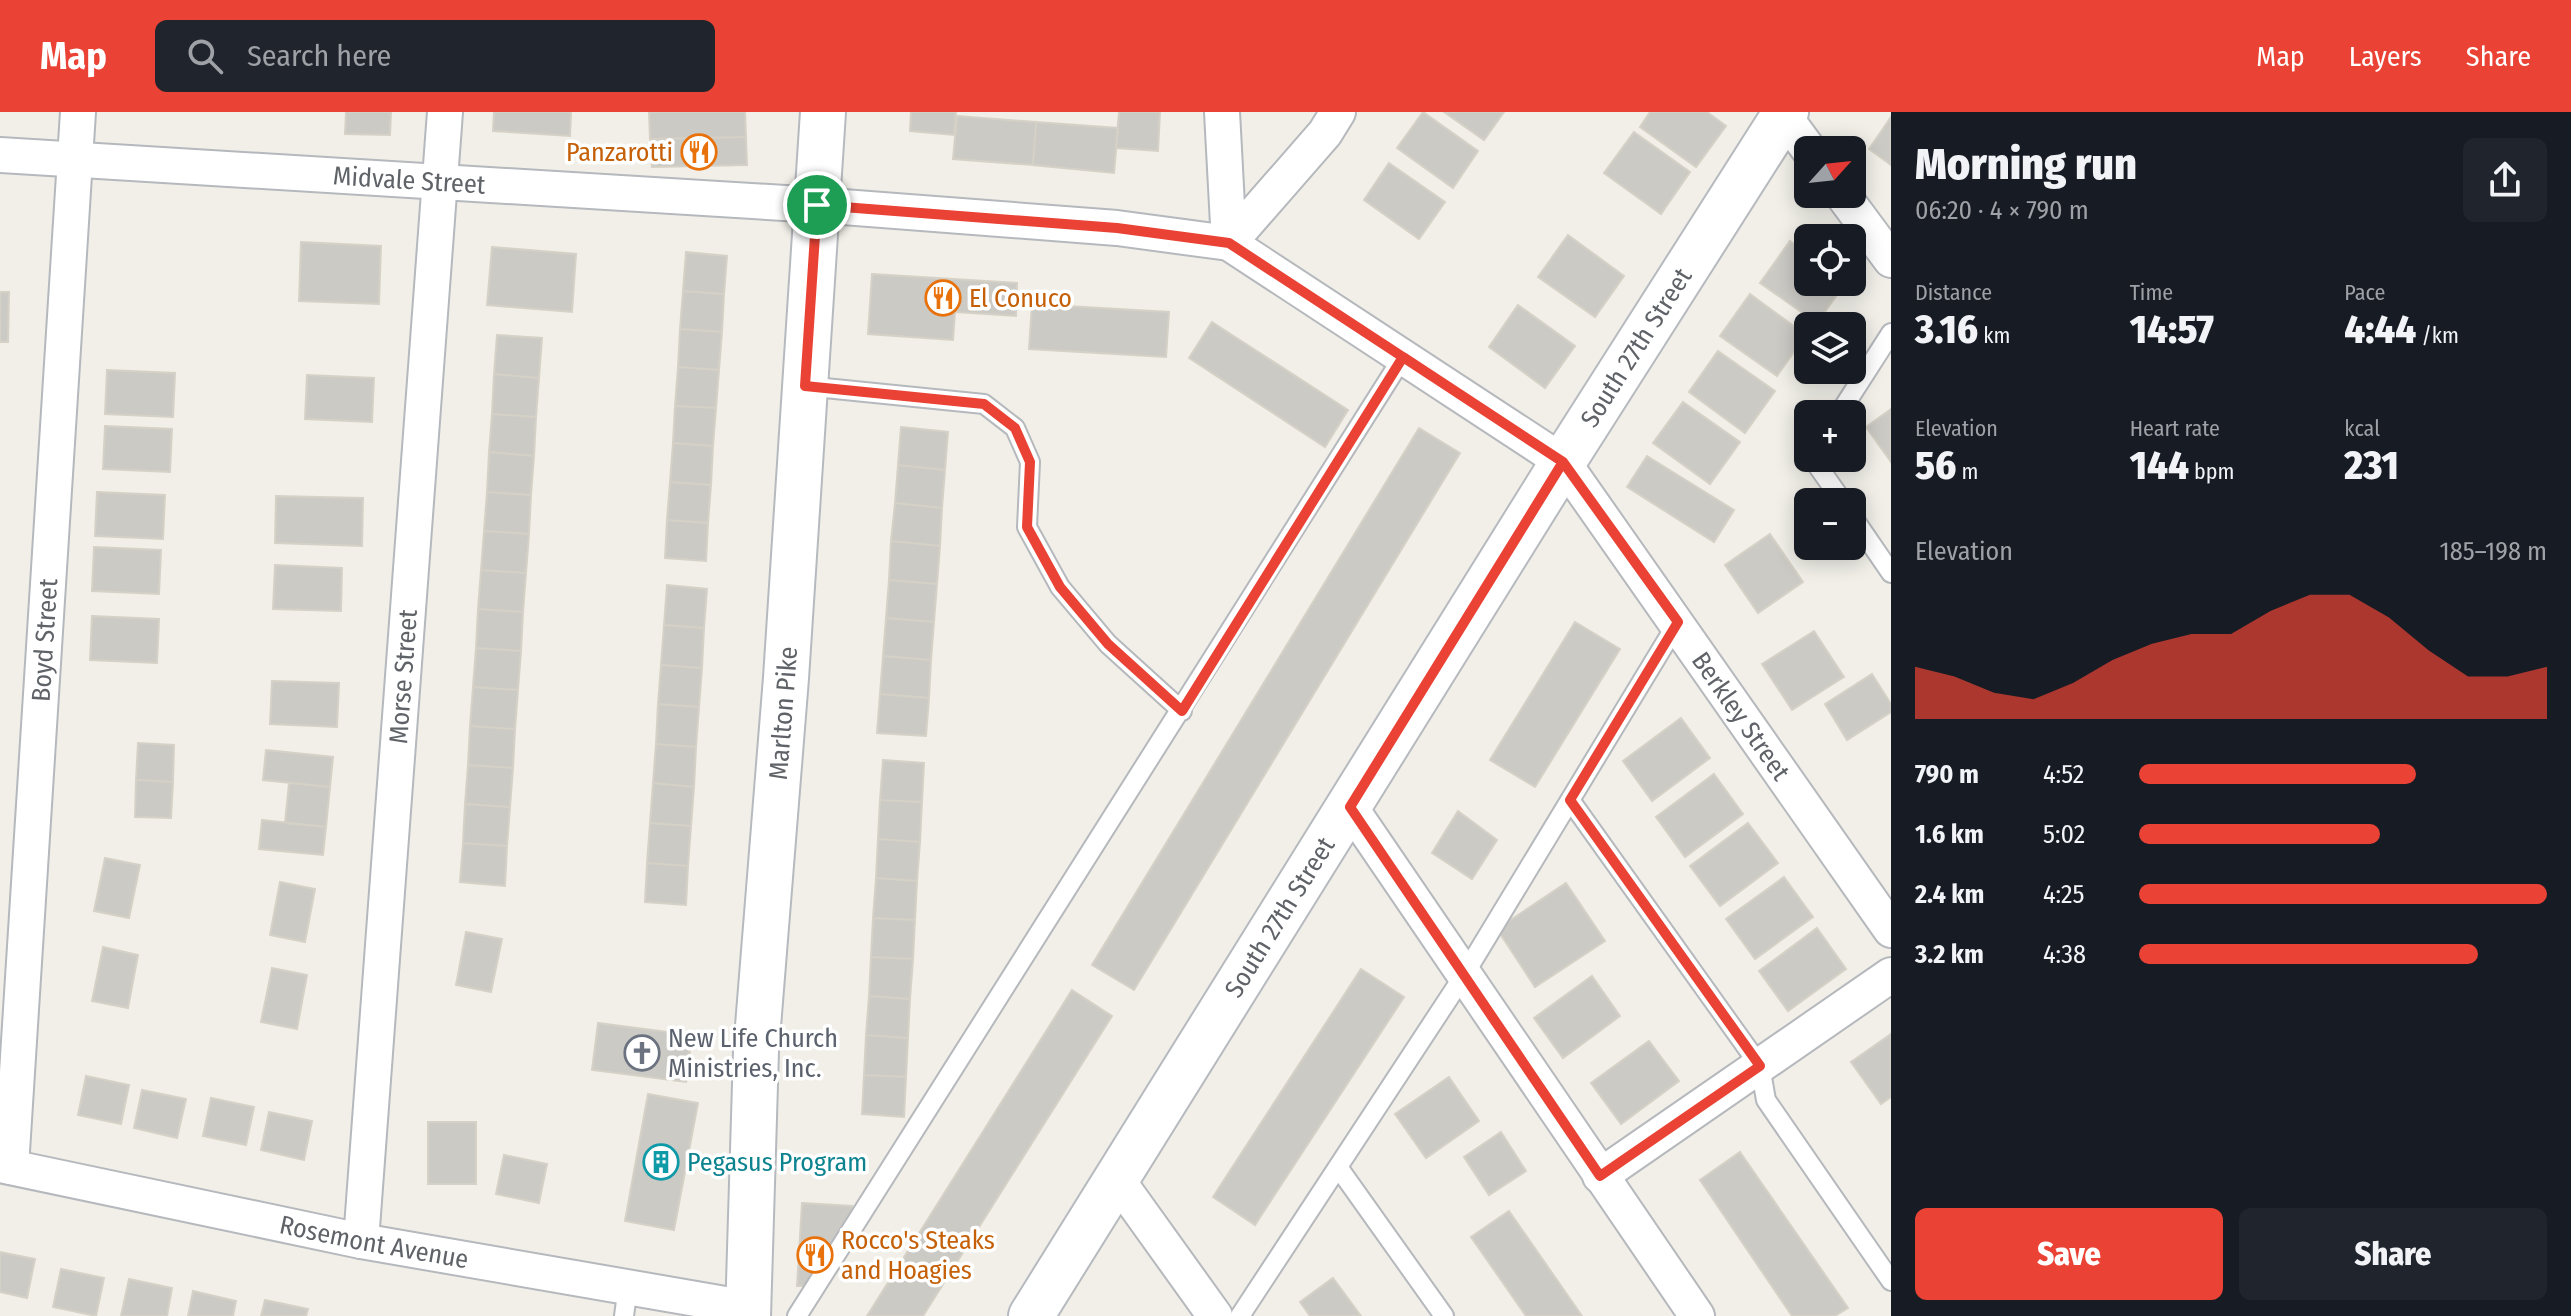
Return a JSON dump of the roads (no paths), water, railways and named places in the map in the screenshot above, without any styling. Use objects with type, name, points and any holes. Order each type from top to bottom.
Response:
[{"type":"main road","name":"Marlton Pike","points":[[748,1312],[756,1051],[823,112]]},
{"type":"main road","name":"South 27th Street","points":[[1031,1316],[1563,462],[1793,126]]},
{"type":"street","name":"Boyd Street","points":[[6,1166],[78,112]]},
{"type":"street","name":"Morse Street","points":[[361,1241],[445,112]]},
{"type":"street","points":[[1222,112],[1229,243]]},
{"type":"street","points":[[1229,243],[1325,133],[1338,112]]},
{"type":"street","name":"Midvale Street","points":[[0,155],[817,205]]},
{"type":"street","name":"Berkley Street","points":[[817,205],[1117,228],[1229,243],[1563,462],[1891,930]]},
{"type":"street","points":[[1852,208],[1891,260]]},
{"type":"street","points":[[1350,807],[1697,1316]]},
{"type":"street","points":[[1600,1176],[1891,975]]},
{"type":"street","name":"Rosemont Avenue","points":[[6,1166],[626,1301],[748,1312]]},
{"type":"street","points":[[1116,1178],[1215,1316]]},
{"type":"lane","points":[[1848,400],[1891,333]]},
{"type":"lane","points":[[797,1316],[1403,357]]},
{"type":"lane","points":[[805,386],[984,404],[1015,428],[1030,462],[1027,527],[1060,587],[1108,644],[1182,711]]},
{"type":"lane","points":[[1866,536],[1891,573]]},
{"type":"lane","points":[[1240,1316],[1464,975],[1678,622]]},
{"type":"lane","points":[[1570,800],[1760,1066],[1766,1100],[1891,1281]]},
{"type":"lane","points":[[1338,1167],[1444,1316]]},
{"type":"place","name":"Panzarotti","points":[[699,152]]},
{"type":"place","name":"El Conuco","points":[[943,298]]},
{"type":"place","name":"New Life Church Ministries, Inc.","points":[[642,1053]]},
{"type":"place","name":"Pegasus Program","points":[[661,1162]]},
{"type":"place","name":"Rocco's Steaks and Hoagies","points":[[815,1255]]}]
